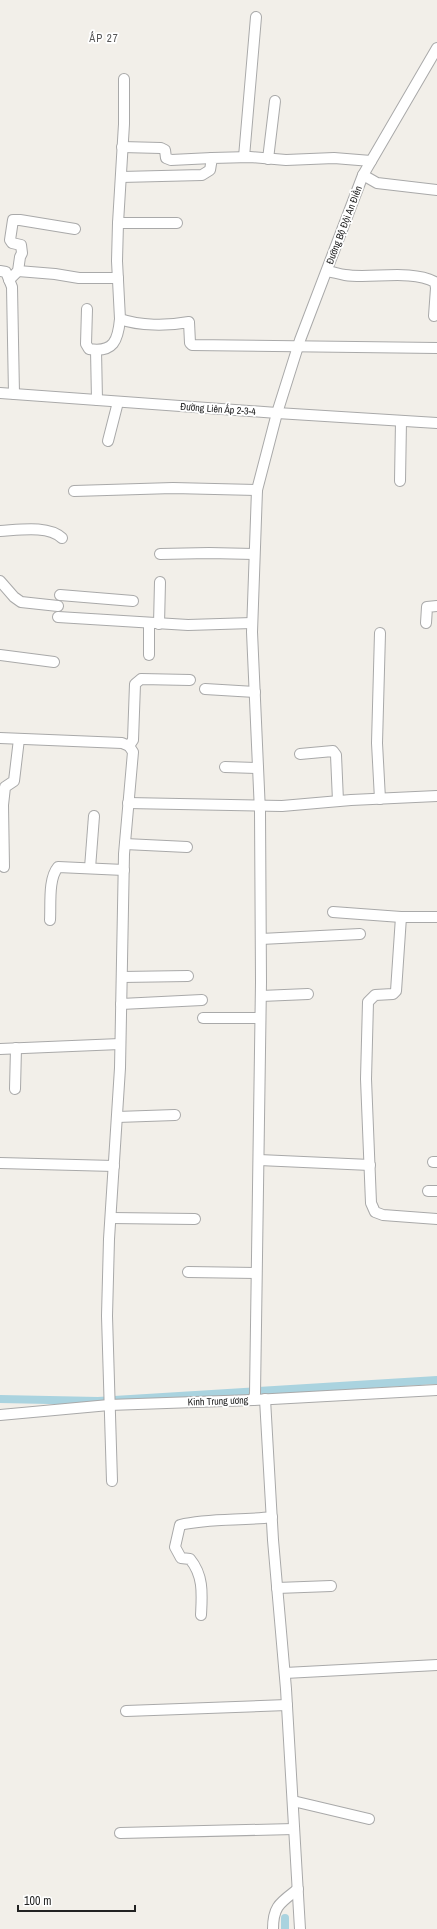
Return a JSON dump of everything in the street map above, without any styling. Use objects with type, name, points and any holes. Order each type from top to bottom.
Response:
[{"type":"street","points":[[244,157],[256,17]]},
{"type":"street","name":"Đường Bộ Đội An Điền","points":[[254,1394],[261,996],[260,805],[252,623],[257,490],[276,413],[298,346],[363,175],[437,48]]},
{"type":"street","points":[[87,309],[86,346],[90,349],[96,350],[108,348],[114,344],[119,331],[120,319],[118,223],[124,79]]},
{"type":"street","points":[[268,159],[275,101]]},
{"type":"street","points":[[122,147],[161,148],[165,150],[166,158],[171,160],[244,157],[286,160],[334,158],[371,161]]},
{"type":"street","points":[[121,177],[202,175],[210,170],[212,158]]},
{"type":"street","points":[[363,175],[377,183],[437,190]]},
{"type":"street","points":[[9,280],[18,271],[22,251],[21,245],[12,243],[10,240],[13,220],[75,229]]},
{"type":"street","points":[[118,223],[177,223]]},
{"type":"street","points":[[0,271],[6,272],[12,287],[14,394]]},
{"type":"street","points":[[18,271],[55,274],[79,278],[118,278]]},
{"type":"street","points":[[327,271],[346,275],[394,275],[428,278],[435,282],[436,288],[434,316]]},
{"type":"street","points":[[120,319],[132,323],[178,324],[188,322],[190,343],[192,345],[437,348]]},
{"type":"street","points":[[96,350],[97,400]]},
{"type":"street","name":"Đường Liên Ấp 2-3-4","points":[[0,393],[276,413],[437,422]]},
{"type":"street","points":[[108,441],[118,402]]},
{"type":"street","points":[[400,481],[401,421]]},
{"type":"street","points":[[74,491],[173,488],[257,490]]},
{"type":"street","points":[[0,531],[44,530],[56,532],[62,538]]},
{"type":"street","points":[[160,554],[254,554]]},
{"type":"street","points":[[0,581],[14,597],[21,602],[58,606]]},
{"type":"street","points":[[149,655],[160,582]]},
{"type":"street","points":[[60,595],[133,601]]},
{"type":"street","points":[[426,623],[427,608],[437,606]]},
{"type":"street","points":[[58,617],[154,624],[252,623]]},
{"type":"street","points":[[380,633],[377,743],[380,798]]},
{"type":"street","points":[[0,655],[54,662]]},
{"type":"street","points":[[129,746],[133,740],[135,684],[141,679],[190,680]]},
{"type":"street","points":[[205,689],[255,692]]},
{"type":"street","points":[[0,738],[122,743],[129,746],[133,752],[125,844],[120,1044],[117,1118],[110,1218],[107,1316],[112,1481]]},
{"type":"street","points":[[4,867],[3,805],[5,787],[14,780],[19,739]]},
{"type":"street","points":[[300,754],[333,751],[336,755],[338,801]]},
{"type":"street","points":[[225,767],[258,768]]},
{"type":"street","points":[[128,803],[282,806],[380,798],[437,796]]},
{"type":"street","points":[[90,868],[94,816]]},
{"type":"street","points":[[125,844],[187,847]]},
{"type":"street","points":[[50,920],[52,886],[55,870],[58,867],[124,870]]},
{"type":"street","points":[[334,912],[402,917],[437,917]]},
{"type":"street","points":[[402,917],[396,990],[393,994],[375,995],[368,1002],[366,1079],[371,1203],[375,1212],[383,1215],[437,1219]]},
{"type":"street","points":[[261,939],[360,934]]},
{"type":"street","points":[[122,977],[188,976]]},
{"type":"street","points":[[261,996],[308,994]]},
{"type":"street","points":[[121,1004],[202,1000]]},
{"type":"street","points":[[203,1018],[260,1018]]},
{"type":"street","points":[[0,1048],[120,1044]]},
{"type":"street","points":[[15,1089],[16,1048]]},
{"type":"street","points":[[117,1118],[175,1114]]},
{"type":"street","points":[[259,1160],[370,1165]]},
{"type":"street","points":[[0,1163],[114,1166]]},
{"type":"street","points":[[110,1218],[195,1219]]},
{"type":"street","points":[[188,1272],[256,1273]]},
{"type":"street","name":"Kinh Trung ương","points":[[0,1415],[109,1399],[254,1394],[265,1399],[437,1390]]},
{"type":"street","points":[[265,1399],[277,1588],[285,1673],[300,1929]]},
{"type":"street","points":[[201,1615],[202,1593],[197,1568],[190,1559],[181,1558],[175,1547],[180,1525],[215,1520],[250,1520],[272,1518]]},
{"type":"street","points":[[277,1588],[330,1586]]},
{"type":"street","points":[[285,1673],[437,1665]]},
{"type":"street","points":[[126,1711],[287,1704]]},
{"type":"street","points":[[293,1801],[369,1819]]},
{"type":"street","points":[[120,1833],[294,1829]]},
{"type":"street","points":[[272,1929],[274,1912],[282,1902],[298,1889]]},
{"type":"waterway","points":[[0,1399],[98,1401],[437,1380]]},
{"type":"waterway","points":[[285,1918],[285,1929]]},
{"type":"district","name":"ẤP 27","points":[[104,38]]}]
